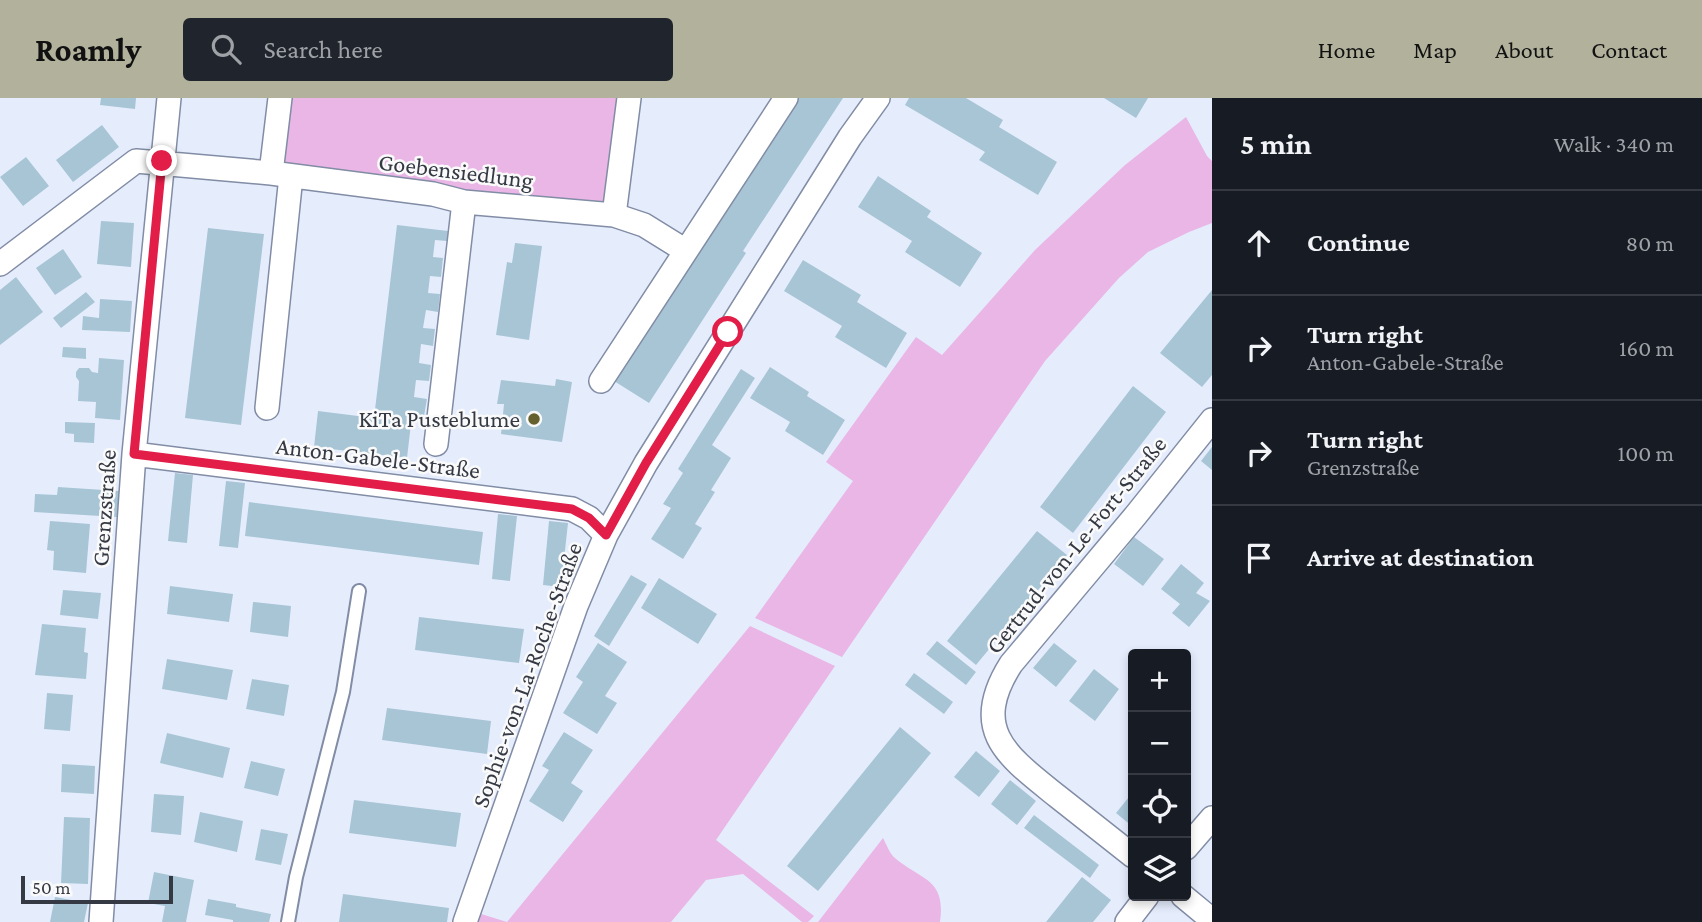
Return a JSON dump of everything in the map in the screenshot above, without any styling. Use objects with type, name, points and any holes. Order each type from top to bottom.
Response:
[{"type":"street","name":"Grenzstraße","points":[[101,922],[134,454],[169,98]]},
{"type":"street","points":[[267,408],[281,175],[280,98]]},
{"type":"street","points":[[614,215],[629,98]]},
{"type":"street","points":[[601,381],[786,98]]},
{"type":"street","name":"Sophie-von-La-Roche-Straße","points":[[465,922],[576,606],[606,535],[646,463],[857,125],[878,98]]},
{"type":"street","name":"Goebensiedlung","points":[[0,264],[136,161],[162,161],[281,175],[433,194],[464,202],[614,215],[644,225],[686,251]]},
{"type":"street","name":"Anton-Gabele-Straße","points":[[436,444],[464,202]]},
{"type":"street","name":"Gertrud-von-Le-Fort-Straße","points":[[1128,852],[1016,763],[998,738],[994,725],[995,702],[998,688],[1011,664],[1212,420]]},
{"type":"street","name":"Anton-Gabele-Straße","points":[[134,454],[572,509],[589,518],[606,535]]},
{"type":"street","points":[[1191,842],[1212,818]]},
{"type":"street","points":[[1127,922],[1143,901]]},
{"type":"street","points":[[1189,901],[1212,920]]},
{"type":"lane","points":[[288,922],[296,877],[343,692],[359,591]]},
{"type":"shaded area","points":[[290,98],[620,98],[607,210],[283,166]]},
{"type":"shaded area","points":[[1186,117],[1212,161],[1212,223],[1148,252],[1119,278],[1045,361],[842,657],[755,618],[853,481],[826,462],[916,337],[942,355],[1035,250],[1125,165]]},
{"type":"shaded area","points":[[750,626],[835,666],[716,840],[814,916],[808,922],[802,922],[743,874],[706,880],[671,922],[507,922]]},
{"type":"shaded area","points":[[883,838],[895,858],[936,888],[941,908],[940,922],[818,922]]},
{"type":"shaded area","points":[[478,913],[507,922],[475,922]]},
{"type":"building","points":[[101,98],[136,98],[135,109],[100,105]]},
{"type":"building","points":[[792,98],[843,98],[743,251],[746,253],[649,403],[614,381]]},
{"type":"building","points":[[909,98],[966,98],[1003,120],[999,127],[1057,162],[1038,195],[979,160],[985,152],[905,105]]},
{"type":"building","points":[[1104,98],[1148,98],[1136,118]]},
{"type":"building","points":[[102,125],[119,147],[73,182],[56,160]]},
{"type":"building","points":[[26,157],[49,186],[23,206],[0,177]]},
{"type":"building","points":[[878,176],[931,211],[927,217],[982,253],[960,287],[905,252],[912,241],[858,207]]},
{"type":"building","points":[[101,221],[134,223],[131,267],[97,264]]},
{"type":"building","points":[[397,225],[448,231],[447,241],[435,240],[433,257],[443,258],[441,277],[430,276],[428,293],[440,294],[438,312],[426,310],[423,328],[435,329],[433,346],[421,344],[419,363],[431,365],[429,381],[416,380],[414,397],[427,399],[424,416],[412,415],[407,458],[314,447],[318,411],[374,418]]},
{"type":"building","points":[[208,228],[264,234],[241,425],[185,418]]},
{"type":"building","points":[[515,243],[542,246],[529,340],[496,335],[507,262],[512,263]]},
{"type":"building","points":[[63,249],[82,277],[55,295],[36,268]]},
{"type":"building","points":[[803,260],[861,295],[857,302],[907,333],[886,368],[835,337],[842,326],[784,291]]},
{"type":"building","points":[[16,277],[43,312],[0,345],[0,290]]},
{"type":"building","points":[[1212,290],[1212,375],[1202,387],[1160,353]]},
{"type":"building","points":[[86,292],[95,302],[61,328],[53,318]]},
{"type":"building","points":[[100,299],[132,301],[130,332],[82,330],[83,316],[99,318]]},
{"type":"building","points":[[63,347],[86,348],[86,359],[62,357]]},
{"type":"building","points":[[99,358],[124,360],[120,420],[95,418],[96,402],[78,401],[79,381],[76,372],[79,368],[89,368],[98,373]]},
{"type":"building","points":[[770,367],[809,392],[807,396],[845,420],[823,455],[785,431],[790,422],[750,398]]},
{"type":"building","points":[[741,369],[755,378],[712,445],[731,458],[711,490],[715,492],[695,524],[702,528],[683,559],[651,539],[671,508],[663,504],[683,473],[678,469]]},
{"type":"building","name":"KiTa Pusteblume","points":[[556,379],[572,382],[562,442],[501,434],[504,404],[497,404],[501,380],[555,386]]},
{"type":"building","points":[[1133,386],[1166,412],[1073,533],[1040,507]]},
{"type":"building","points":[[65,422],[95,423],[94,443],[74,442],[74,434],[65,433]]},
{"type":"building","points":[[1212,447],[1212,470],[1201,461]]},
{"type":"building","points":[[175,473],[193,475],[187,543],[168,541]]},
{"type":"building","points":[[226,481],[245,483],[238,548],[219,546]]},
{"type":"building","points":[[58,487],[119,491],[117,517],[34,512],[35,494],[57,495]]},
{"type":"building","points":[[249,502],[483,532],[479,565],[245,536]]},
{"type":"building","points":[[498,514],[517,516],[510,581],[492,579]]},
{"type":"building","points":[[50,521],[90,524],[86,573],[53,570],[54,551],[47,550]]},
{"type":"building","points":[[549,521],[568,523],[561,587],[543,585]]},
{"type":"building","points":[[1037,531],[1067,555],[976,665],[947,641]]},
{"type":"building","points":[[1134,537],[1164,559],[1143,586],[1114,564]]},
{"type":"building","points":[[1181,564],[1204,583],[1196,593],[1210,601],[1189,627],[1172,613],[1180,604],[1161,589]]},
{"type":"building","points":[[631,575],[647,584],[609,646],[594,636]]},
{"type":"building","points":[[659,578],[717,614],[698,644],[641,608]]},
{"type":"building","points":[[170,586],[233,594],[229,622],[167,614]]},
{"type":"building","points":[[63,590],[101,593],[98,619],[60,615]]},
{"type":"building","points":[[253,602],[291,606],[288,637],[250,632]]},
{"type":"building","points":[[419,617],[524,629],[519,663],[415,650]]},
{"type":"building","points":[[42,624],[86,628],[86,679],[35,675]]},
{"type":"building","points":[[937,641],[976,672],[966,685],[926,654]]},
{"type":"building","points":[[598,643],[627,662],[605,696],[617,703],[597,734],[563,713],[583,682],[576,677]]},
{"type":"building","points":[[1054,643],[1077,661],[1056,687],[1033,668]]},
{"type":"building","points":[[167,659],[233,670],[227,700],[162,689]]},
{"type":"building","points":[[1094,669],[1119,689],[1095,721],[1069,701]]},
{"type":"building","points":[[914,673],[953,702],[944,714],[905,685]]},
{"type":"building","points":[[252,679],[289,685],[284,716],[246,709]]},
{"type":"building","points":[[47,693],[73,695],[70,731],[44,729]]},
{"type":"building","points":[[387,708],[491,721],[487,754],[382,740]]},
{"type":"building","points":[[900,727],[931,753],[818,891],[787,866]]},
{"type":"building","points":[[564,732],[593,750],[571,783],[583,791],[563,822],[529,801],[549,770],[542,766]]},
{"type":"building","points":[[167,733],[230,748],[223,778],[160,763]]},
{"type":"building","points":[[976,751],[1000,771],[979,797],[954,777]]},
{"type":"building","points":[[251,761],[285,769],[278,796],[244,788]]},
{"type":"building","points":[[62,764],[95,766],[94,794],[61,792]]},
{"type":"building","points":[[1010,780],[1036,801],[1017,825],[991,804]]},
{"type":"building","points":[[154,794],[184,796],[181,835],[151,832]]},
{"type":"building","points":[[1128,798],[1128,823],[1116,813]]},
{"type":"building","points":[[354,800],[461,813],[456,847],[349,833]]},
{"type":"building","points":[[200,812],[243,821],[237,852],[194,842]]},
{"type":"building","points":[[1034,815],[1099,865],[1090,878],[1024,828]]},
{"type":"building","points":[[64,817],[90,818],[88,884],[61,883]]},
{"type":"building","points":[[261,829],[288,834],[281,865],[255,860]]},
{"type":"building","points":[[154,872],[194,880],[186,922],[162,922],[165,906],[148,903]]},
{"type":"building","points":[[1082,877],[1111,900],[1093,922],[1046,922]]},
{"type":"building","points":[[343,894],[449,908],[447,922],[339,922]]},
{"type":"building","points":[[55,897],[88,903],[84,922],[50,922]]},
{"type":"building","points":[[208,899],[271,914],[269,922],[233,922],[205,915]]},
{"type":"place","name":"KiTa Pusteblume","points":[[534,419]]},
{"type":"route","points":[[162,161],[134,454],[572,509],[589,518],[606,535],[646,463],[728,332]]}]
